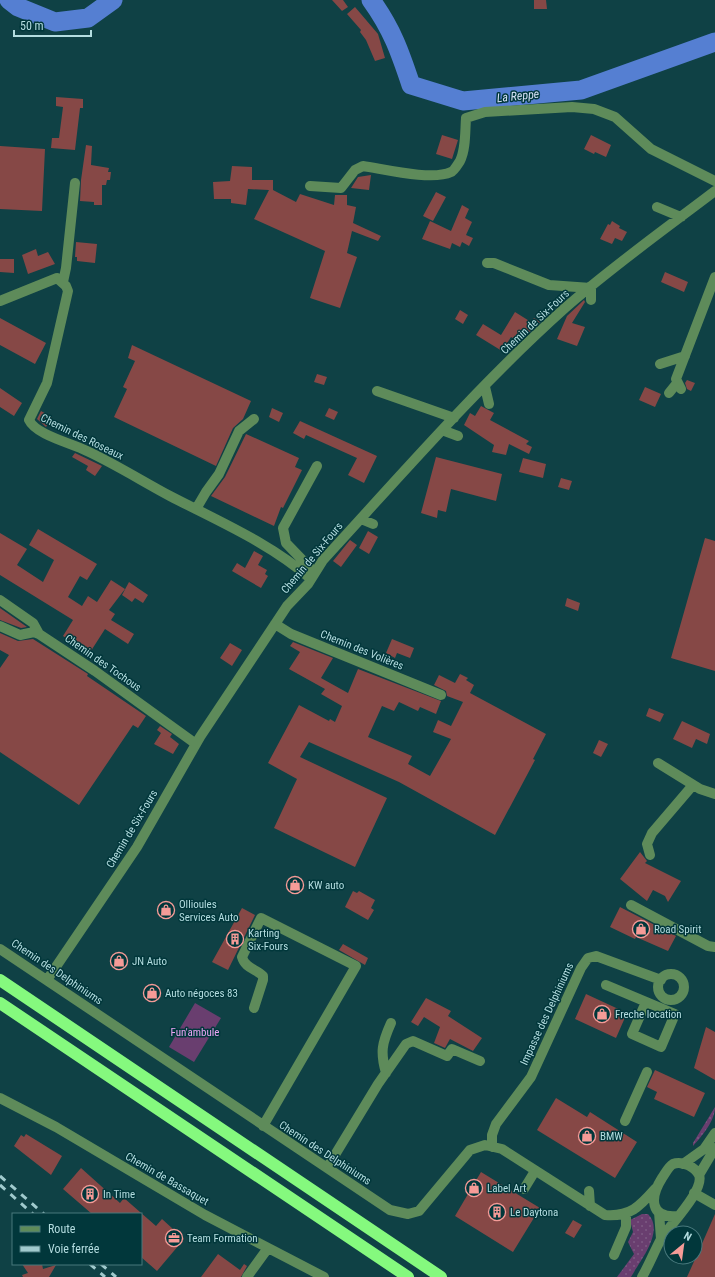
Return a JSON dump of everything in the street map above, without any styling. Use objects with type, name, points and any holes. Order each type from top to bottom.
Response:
[{"type":"highway","points":[[0,980],[441,1277]]},
{"type":"highway","points":[[0,1003],[408,1277]]},
{"type":"street","points":[[310,186],[341,188],[355,170],[363,166],[435,176],[452,172],[462,154],[466,118],[484,112],[572,107],[594,109],[615,117],[651,149],[715,181]]},
{"type":"street","points":[[0,300],[57,278],[63,282],[66,268],[75,183]]},
{"type":"street","name":"Chemin de Six-Fours","points":[[47,980],[137,848],[196,744],[287,606],[313,576],[323,560],[442,430],[485,387],[516,353],[565,308],[590,288],[629,251],[715,191]]},
{"type":"street","points":[[657,207],[681,216]]},
{"type":"street","points":[[487,262],[494,263],[549,285],[590,288],[591,300]]},
{"type":"street","points":[[669,393],[679,386],[676,379],[715,277]]},
{"type":"street","name":"Chemin des Roseaux","points":[[63,282],[68,290],[47,383],[29,420],[32,426],[42,432],[87,451],[292,563],[313,576]]},
{"type":"street","points":[[660,364],[685,356]]},
{"type":"street","points":[[485,387],[489,404]]},
{"type":"street","points":[[377,391],[454,418]]},
{"type":"street","points":[[196,510],[206,492],[219,474],[239,431],[254,419]]},
{"type":"street","points":[[442,430],[458,436]]},
{"type":"street","points":[[313,576],[286,542],[283,528],[317,466]]},
{"type":"street","points":[[361,519],[373,524]]},
{"type":"street","name":"Chemin des Tochous","points":[[0,600],[33,623],[39,634],[95,671],[196,744]]},
{"type":"street","name":"Chemin des Volières","points":[[275,624],[291,634],[339,656],[441,695]]},
{"type":"street","points":[[0,626],[20,635],[34,632],[39,634]]},
{"type":"street","points":[[658,764],[693,785],[715,794]]},
{"type":"street","points":[[650,855],[647,844],[652,833],[693,785]]},
{"type":"street","points":[[630,905],[708,946],[715,947]]},
{"type":"street","points":[[254,1008],[263,976],[246,965],[242,957],[261,918],[356,966],[263,1126]]},
{"type":"street","name":"Chemin des Delphiniums","points":[[0,949],[390,1210],[408,1214],[419,1211],[470,1150],[484,1145],[492,1147]]},
{"type":"street","name":"Impasse des Delphiniums","points":[[492,1147],[492,1135],[496,1124],[535,1079],[581,968],[588,958],[596,956],[661,980]]},
{"type":"street","points":[[606,985],[675,1014],[661,1047],[632,1034],[646,1002]]},
{"type":"street","points":[[386,1073],[382,1061],[382,1043],[390,1023]]},
{"type":"street","points":[[327,1168],[386,1073],[406,1044],[413,1041],[447,1056],[452,1049],[480,1061]]},
{"type":"street","points":[[624,1120],[647,1072]]},
{"type":"street","name":"Chemin de Bassaquet","points":[[0,1098],[56,1127],[205,1215],[324,1277]]},
{"type":"street","points":[[683,1164],[704,1149],[715,1133]]},
{"type":"street","points":[[492,1147],[502,1150],[605,1215],[616,1216],[626,1214],[637,1208],[656,1188],[671,1166],[678,1163],[690,1166],[699,1175]]},
{"type":"street","points":[[642,1277],[662,1239],[684,1210],[694,1193],[699,1184],[699,1175],[715,1148]]},
{"type":"street","points":[[524,1190],[535,1171]]},
{"type":"street","points":[[656,1188],[653,1199],[657,1209],[662,1239]]},
{"type":"street","points":[[589,1191],[590,1206]]},
{"type":"street","points":[[694,1193],[715,1204]]},
{"type":"street","points":[[637,1208],[657,1209],[669,1216],[678,1216]]},
{"type":"street","points":[[614,1255],[626,1228],[626,1214]]},
{"type":"street","points":[[247,1277],[268,1248]]},
{"type":"green space","name":"Fun'ambule","points":[[195,1003],[221,1018],[194,1062],[169,1047]]},
{"type":"green space","points":[[715,1107],[713,1118],[704,1133],[693,1146],[693,1143]]},
{"type":"green space","points":[[642,1214],[648,1214],[653,1221],[654,1229],[649,1246],[631,1277],[617,1277],[634,1254],[628,1242],[633,1232],[630,1220]]},
{"type":"building","points":[[332,0],[343,0],[348,7],[342,11]]},
{"type":"building","points":[[534,0],[546,0],[547,9],[534,9]]},
{"type":"building","points":[[355,7],[378,34],[385,58],[375,61],[366,40],[360,32],[361,30],[347,14]]},
{"type":"building","points":[[56,97],[83,99],[83,108],[80,108],[75,150],[51,148],[52,138],[59,138],[63,107],[56,106]]},
{"type":"building","points":[[442,135],[458,140],[452,159],[436,154]]},
{"type":"building","points":[[591,135],[611,145],[606,157],[595,152],[594,154],[584,149]]},
{"type":"building","points":[[86,145],[92,146],[91,165],[109,168],[108,172],[111,172],[110,180],[107,180],[106,185],[102,185],[102,205],[94,205],[94,202],[80,201],[81,180]]},
{"type":"building","points":[[0,146],[45,149],[42,211],[0,209]]},
{"type":"building","points":[[232,166],[252,167],[252,180],[273,180],[273,190],[296,202],[300,194],[334,205],[335,195],[347,195],[347,205],[356,207],[353,223],[381,236],[378,241],[352,231],[347,253],[357,257],[340,308],[310,298],[325,251],[254,219],[269,190],[248,189],[246,205],[231,203],[231,199],[214,199],[213,182],[230,181]]},
{"type":"building","points":[[371,175],[369,190],[351,188],[358,177]]},
{"type":"building","points":[[436,192],[446,197],[433,221],[423,216]]},
{"type":"building","points":[[462,205],[469,209],[465,218],[472,222],[466,235],[473,238],[469,246],[462,242],[460,247],[452,243],[450,249],[422,239],[430,221],[451,231]]},
{"type":"building","points":[[612,221],[620,226],[619,228],[627,232],[622,241],[615,238],[612,244],[600,239],[608,224],[610,225]]},
{"type":"building","points":[[76,242],[97,244],[95,263],[77,261],[77,257],[75,257]]},
{"type":"building","points":[[36,249],[38,256],[48,252],[55,264],[28,274],[22,255]]},
{"type":"building","points":[[0,259],[14,259],[14,273],[0,272]]},
{"type":"building","points":[[665,272],[688,282],[684,292],[661,282]]},
{"type":"building","points":[[584,300],[585,302],[572,323],[585,327],[577,346],[557,339],[567,316]]},
{"type":"building","points":[[460,310],[468,315],[463,324],[455,319]]},
{"type":"building","points":[[515,312],[531,322],[534,318],[540,322],[521,340],[517,341],[511,337],[502,351],[476,335],[483,324],[501,335]]},
{"type":"building","points":[[0,318],[46,343],[35,364],[0,345]]},
{"type":"building","points":[[132,345],[251,401],[243,419],[233,428],[216,466],[114,417],[127,389],[123,387],[135,361],[128,358]]},
{"type":"building","points":[[317,374],[327,377],[324,385],[314,382]]},
{"type":"building","points":[[687,380],[695,383],[691,391],[687,389],[685,383]]},
{"type":"building","points":[[645,387],[661,394],[655,407],[639,400]]},
{"type":"building","points":[[0,388],[22,403],[14,416],[0,407]]},
{"type":"building","points":[[481,406],[494,413],[490,420],[529,441],[526,444],[532,447],[529,454],[509,444],[506,455],[492,452],[494,445],[464,425],[470,413],[475,416]]},
{"type":"building","points":[[272,408],[283,413],[279,422],[269,417]]},
{"type":"building","points":[[329,408],[338,412],[334,420],[325,416]]},
{"type":"building","points":[[41,411],[52,417],[46,427],[37,419]]},
{"type":"building","points":[[300,421],[377,456],[364,483],[348,475],[357,458],[306,435],[304,439],[293,433]]},
{"type":"building","points":[[246,434],[299,458],[295,467],[302,470],[283,508],[281,507],[274,526],[211,496],[225,477]]},
{"type":"building","points":[[75,453],[102,466],[95,476],[86,470],[88,466],[72,457]]},
{"type":"building","points":[[436,457],[502,474],[496,501],[451,489],[446,512],[438,510],[437,518],[421,513]]},
{"type":"building","points":[[523,458],[546,464],[543,478],[519,472]]},
{"type":"building","points":[[561,478],[572,481],[569,490],[558,487]]},
{"type":"building","points":[[38,529],[97,564],[87,580],[80,576],[68,597],[82,606],[88,596],[97,602],[111,580],[125,589],[109,610],[115,614],[111,620],[134,634],[128,644],[105,629],[89,654],[63,636],[73,620],[0,575],[0,533],[27,549],[17,565],[43,582],[54,560],[29,545]]},
{"type":"building","points":[[368,531],[378,537],[369,554],[359,548]]},
{"type":"building","points":[[705,538],[715,541],[715,671],[671,658]]},
{"type":"building","points":[[350,540],[357,545],[341,567],[333,561]]},
{"type":"building","points":[[254,551],[263,556],[258,565],[267,570],[265,574],[268,576],[261,588],[232,571],[237,563],[245,568]]},
{"type":"building","points":[[129,582],[148,595],[143,603],[135,598],[132,602],[122,595]]},
{"type":"building","points":[[567,598],[580,603],[578,611],[565,606]]},
{"type":"building","points":[[0,608],[27,627],[21,628],[0,620]]},
{"type":"building","points":[[0,633],[18,641],[33,639],[88,674],[87,676],[146,716],[138,728],[133,725],[79,805],[0,752],[0,668],[9,655],[0,650]]},
{"type":"building","points":[[392,639],[414,648],[410,658],[397,653],[395,658],[386,653]]},
{"type":"building","points":[[293,642],[333,658],[321,678],[348,693],[358,669],[441,701],[436,714],[420,707],[418,711],[399,702],[394,711],[382,706],[368,737],[412,756],[408,764],[430,776],[451,739],[433,732],[438,720],[451,726],[463,702],[447,696],[446,691],[434,685],[439,675],[455,683],[460,674],[468,678],[466,680],[474,685],[470,693],[546,734],[533,759],[535,760],[495,835],[399,782],[309,742],[300,757],[387,798],[355,867],[274,828],[297,779],[268,763],[299,705],[329,721],[330,719],[335,722],[342,706],[321,694],[325,689],[289,669],[300,652],[290,646]]},
{"type":"building","points":[[230,643],[242,650],[232,666],[220,658]]},
{"type":"building","points":[[649,708],[664,714],[660,722],[646,716]]},
{"type":"building","points":[[682,721],[710,734],[707,744],[696,739],[692,748],[673,739]]},
{"type":"building","points":[[160,726],[172,734],[170,737],[179,744],[173,754],[154,744],[161,733],[157,730]]},
{"type":"building","points":[[599,740],[608,744],[601,757],[593,753]]},
{"type":"building","points":[[640,852],[647,861],[645,863],[681,881],[668,902],[665,896],[653,890],[647,901],[620,879]]},
{"type":"building","points":[[353,891],[357,893],[359,891],[375,900],[371,908],[374,910],[368,920],[345,907]]},
{"type":"building","points":[[620,907],[676,936],[668,951],[636,937],[635,939],[610,927]]},
{"type":"building","name":"Karting Six-Fours","points":[[242,908],[255,915],[228,970],[212,962]]},
{"type":"building","points":[[343,944],[368,958],[365,965],[339,950]]},
{"type":"building","name":"Freche location","points":[[586,994],[627,1013],[616,1038],[575,1019]]},
{"type":"building","points":[[426,998],[451,1011],[448,1016],[482,1038],[473,1051],[450,1039],[445,1048],[434,1043],[440,1027],[424,1017],[418,1026],[411,1022]]},
{"type":"building","points":[[706,1027],[715,1032],[715,1080],[694,1068]]},
{"type":"building","points":[[655,1070],[705,1093],[694,1117],[654,1099],[657,1092],[647,1087]]},
{"type":"building","name":"BMW","points":[[556,1098],[587,1117],[590,1112],[637,1142],[615,1178],[537,1130]]},
{"type":"building","points":[[26,1134],[62,1156],[51,1175],[14,1146],[21,1135],[24,1137]]},
{"type":"building","points":[[81,1168],[120,1203],[124,1198],[141,1213],[91,1213],[63,1189]]},
{"type":"building","name":"Le Daytona","points":[[481,1172],[540,1208],[513,1252],[455,1216]]},
{"type":"building","points":[[142,1214],[156,1226],[162,1219],[184,1239],[157,1271],[142,1258]]},
{"type":"building","points":[[715,1214],[715,1277],[687,1277],[692,1265],[703,1265],[703,1241]]},
{"type":"building","points":[[573,1220],[582,1225],[574,1238],[565,1233]]},
{"type":"building","points":[[218,1254],[240,1270],[244,1264],[247,1266],[241,1277],[201,1277]]},
{"type":"building","points":[[23,1265],[42,1265],[43,1269],[56,1265],[49,1277],[23,1277],[22,1275],[28,1273]]},
{"type":"waterway","name":"La Reppe","points":[[9,0],[18,7],[55,22],[88,18],[113,0]]},
{"type":"waterway","name":"La Reppe","points":[[371,0],[385,21],[395,41],[411,85],[463,101],[581,90],[715,42]]},
{"type":"railway","points":[[0,1176],[43,1213]]},
{"type":"railway","points":[[0,1185],[32,1213]]},
{"type":"railway","points":[[91,1265],[105,1277]]},
{"type":"railway","points":[[102,1265],[116,1277]]},
{"type":"place","name":"KW auto","points":[[295,885]]},
{"type":"place","name":"Ollioules Services Auto","points":[[166,910]]},
{"type":"place","name":"Road Spirit","points":[[641,929]]},
{"type":"place","name":"Karting Six-Fours","points":[[235,939]]},
{"type":"place","name":"JN Auto","points":[[119,961]]},
{"type":"place","name":"Auto négoces 83","points":[[152,993]]},
{"type":"place","name":"Freche location","points":[[602,1014]]},
{"type":"place","name":"BMW","points":[[587,1136]]},
{"type":"place","name":"Label Art","points":[[474,1188]]},
{"type":"place","name":"In Time","points":[[90,1194]]},
{"type":"place","name":"Le Daytona","points":[[497,1212]]},
{"type":"place","name":"Team Formation","points":[[174,1238]]}]
